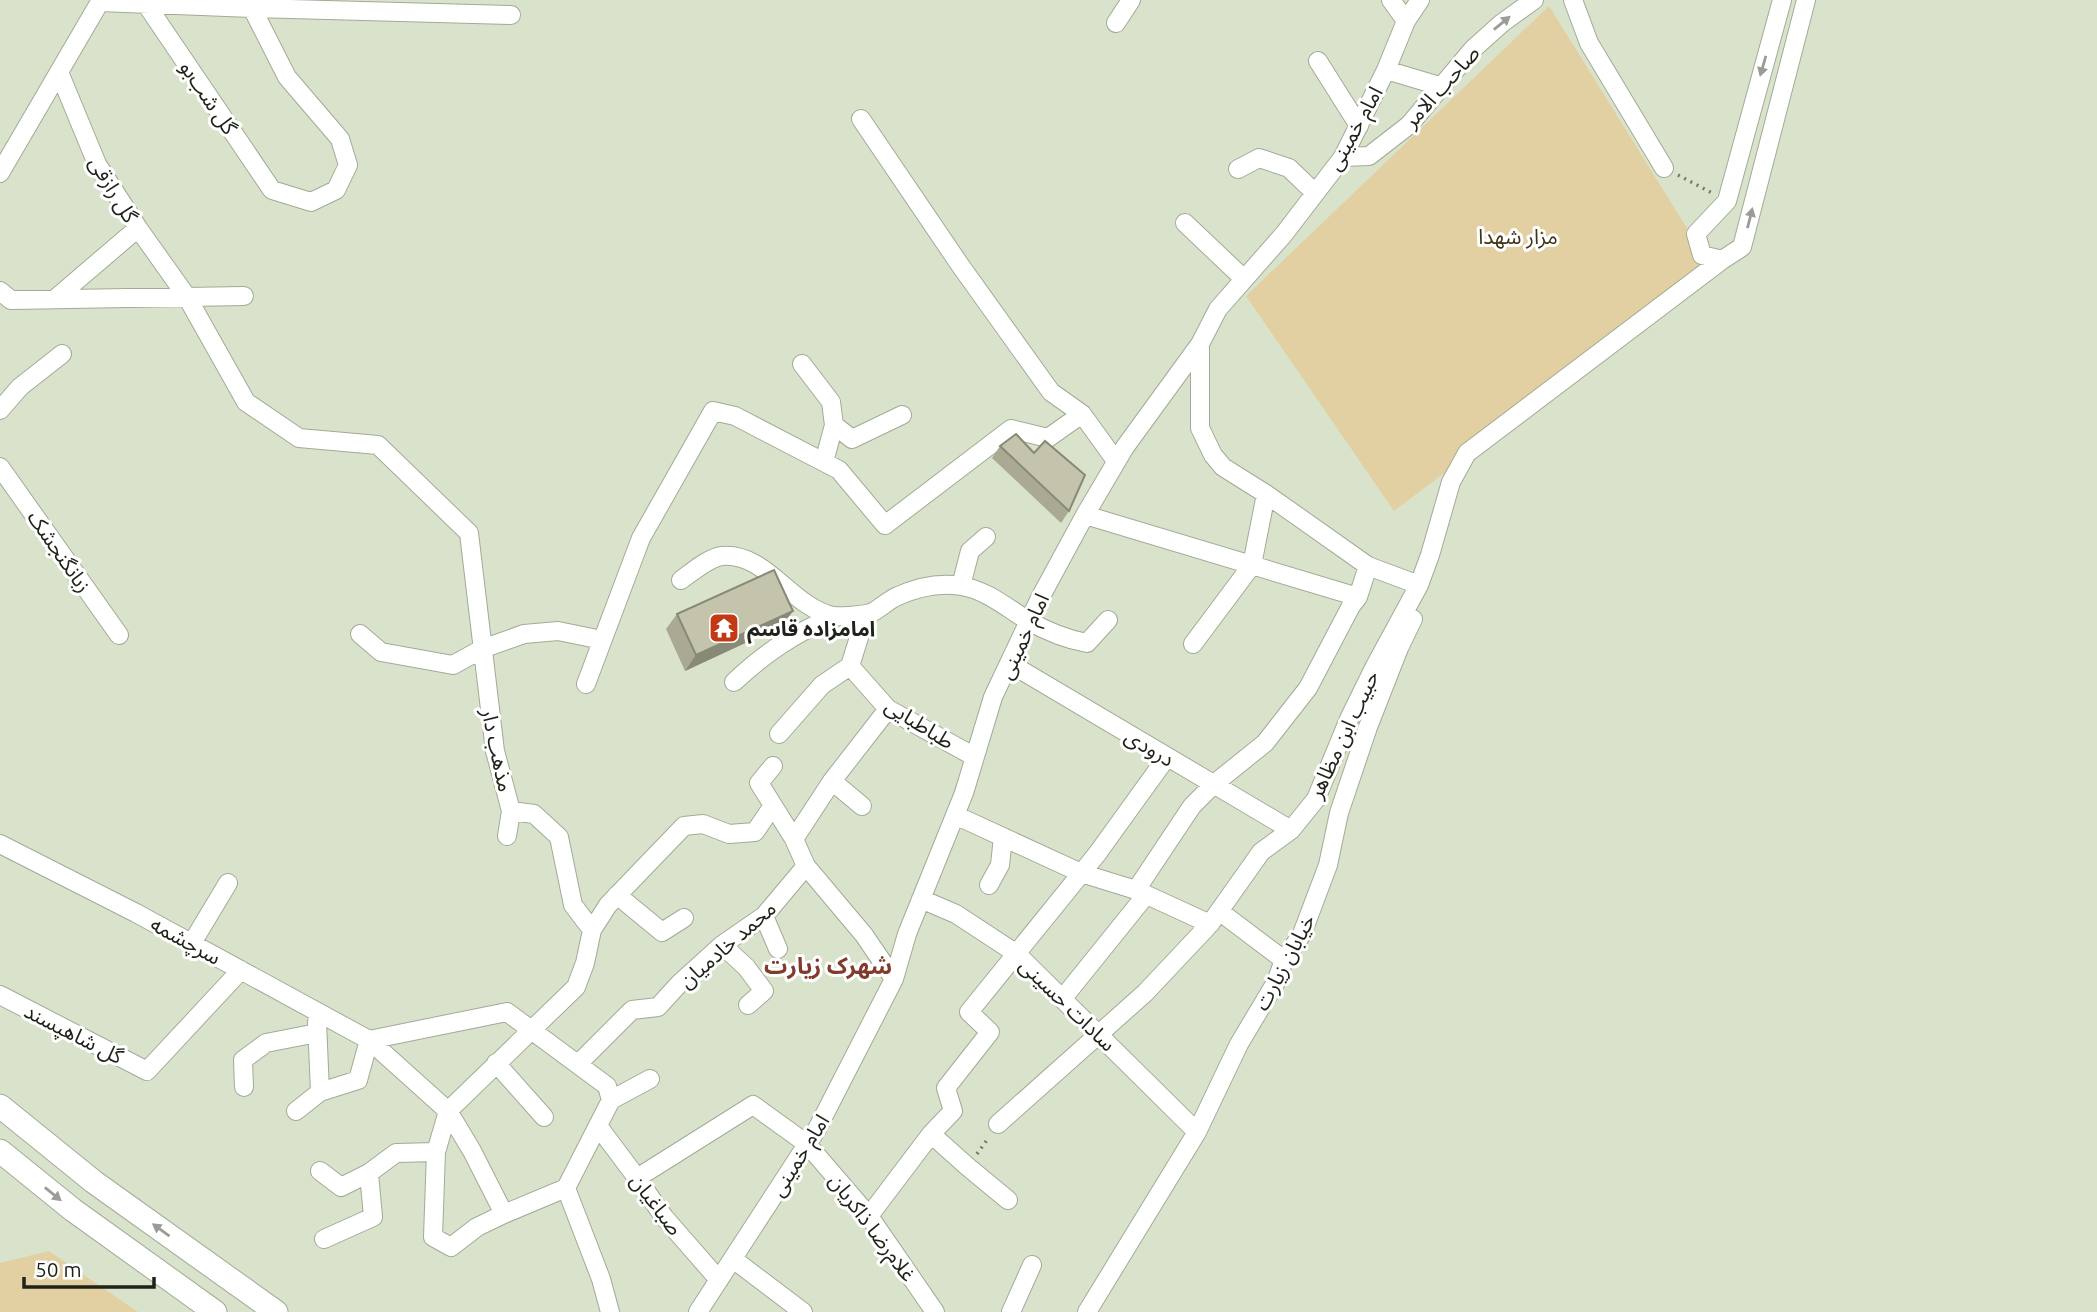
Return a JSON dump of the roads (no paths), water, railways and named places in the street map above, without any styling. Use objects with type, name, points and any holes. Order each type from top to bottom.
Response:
[{"type":"main road","points":[[0,1107],[94,1182],[276,1312]]},
{"type":"main road","points":[[0,1151],[73,1210],[215,1312]]},
{"type":"street","points":[[1116,23],[1131,0]]},
{"type":"street","points":[[1391,0],[1406,21]]},
{"type":"street","name":"امام خمینی","points":[[698,1312],[817,1129],[894,979],[907,934],[955,815],[993,697],[1029,621],[1085,515],[1125,447],[1199,344],[1218,309],[1284,234],[1343,157],[1386,70],[1406,21],[1420,0]]},
{"type":"street","name":"صاحب الامر","points":[[1343,157],[1369,156],[1409,125],[1473,49],[1502,23],[1534,0]]},
{"type":"street","points":[[1573,0],[1589,43],[1664,168]]},
{"type":"street","points":[[1722,260],[1702,255],[1696,234],[1727,201],[1782,0]]},
{"type":"street","points":[[1199,344],[1200,428],[1213,455],[1223,467],[1368,566],[1419,585],[1451,482],[1467,453],[1742,247],[1806,0]]},
{"type":"street","points":[[0,173],[100,1],[146,4],[412,7],[511,15]]},
{"type":"street","name":"گل شب‌بو","points":[[146,4],[272,190],[311,202],[336,190],[348,165],[340,139],[287,77],[251,4]]},
{"type":"street","points":[[1318,61],[1359,126]]},
{"type":"street","points":[[1386,70],[1443,87]]},
{"type":"street","name":"گل رازقی","points":[[59,72],[97,164],[138,229],[187,297],[246,402],[299,438],[378,445],[469,533]]},
{"type":"street","points":[[861,119],[960,265],[1051,392],[1082,414],[1116,461]]},
{"type":"street","points":[[1238,169],[1259,158],[1289,168],[1315,193]]},
{"type":"street","points":[[1185,223],[1244,279]]},
{"type":"street","points":[[55,299],[138,229]]},
{"type":"street","points":[[0,291],[11,300],[244,296]]},
{"type":"street","points":[[0,410],[20,387],[62,354]]},
{"type":"street","points":[[802,364],[831,402],[834,425],[824,462]]},
{"type":"street","points":[[586,684],[641,538],[713,411],[735,416],[839,470],[886,525],[1011,429],[1048,438],[1082,414]]},
{"type":"street","points":[[834,425],[852,439],[902,415]]},
{"type":"street","name":"زبانگنجشک","points":[[0,467],[119,635]]},
{"type":"street","points":[[1193,645],[1252,565],[1266,494]]},
{"type":"street","points":[[1085,515],[1358,597]]},
{"type":"street","name":"مذهب دار","points":[[469,533],[495,751],[512,811],[534,814],[559,837],[573,905],[592,930]]},
{"type":"street","points":[[961,586],[970,551],[986,537]]},
{"type":"street","points":[[681,580],[721,556],[748,559],[807,605],[835,616]]},
{"type":"street","points":[[1063,998],[1141,893],[1192,806],[1214,784],[1265,743],[1308,688],[1358,597],[1368,566]]},
{"type":"street","points":[[734,681],[757,660],[800,631],[835,616],[870,613],[895,597],[927,585],[961,586],[994,597],[1029,621],[1064,639],[1087,643],[1108,620]]},
{"type":"street","name":"حبیب ابن مظاهر","points":[[998,1124],[1145,993],[1214,917],[1261,852],[1291,830],[1316,799],[1349,719],[1419,585]]},
{"type":"street","name":"خیابان زیارت","points":[[1087,1312],[1197,1132],[1239,1044],[1276,982],[1284,960],[1302,934],[1328,865],[1339,813],[1368,727],[1399,648],[1417,611],[1419,585]]},
{"type":"street","points":[[779,734],[822,685],[850,666],[860,631],[870,613]]},
{"type":"street","points":[[360,634],[381,652],[453,665],[482,649],[524,634],[558,631],[602,640]]},
{"type":"street","name":"درودی","points":[[1009,663],[1291,830]]},
{"type":"street","name":"طباطبایی","points":[[850,666],[888,709],[975,757]]},
{"type":"street","points":[[794,839],[832,781],[888,709]]},
{"type":"street","points":[[869,1216],[931,1134],[953,1111],[946,1088],[990,1032],[969,1012],[1097,854],[1167,757]]},
{"type":"street","points":[[773,766],[759,783],[772,807],[794,839],[806,866],[864,935],[894,979]]},
{"type":"street","points":[[832,781],[862,806]]},
{"type":"street","points":[[650,1079],[611,1100],[566,1188],[504,1213],[477,1227],[452,1247],[433,1237],[436,1152],[448,1111],[576,987],[585,963],[592,930],[607,905],[684,826],[703,824],[729,834],[755,832],[772,807]]},
{"type":"street","points":[[507,836],[512,811]]},
{"type":"street","points":[[955,815],[1081,873],[1214,917],[1284,960]]},
{"type":"street","points":[[989,885],[1000,865],[1003,837]]},
{"type":"street","name":"سرچشمه","points":[[0,844],[136,913],[369,1040],[448,1111],[504,1213]]},
{"type":"street","name":"محمد خادمیان","points":[[578,1064],[632,1010],[658,1007],[722,945],[764,916],[806,866]]},
{"type":"street","points":[[192,943],[228,883]]},
{"type":"street","points":[[617,895],[662,932],[684,918]]},
{"type":"street","name":"سادات حسینی","points":[[921,899],[956,914],[1017,954],[1197,1132]]},
{"type":"street","points":[[764,916],[778,949]]},
{"type":"street","points":[[722,945],[746,967],[764,992],[748,1005]]},
{"type":"street","name":"گل شاهپسند","points":[[0,995],[147,1071],[241,970]]},
{"type":"street","points":[[316,1012],[320,1092]]},
{"type":"street","points":[[296,1111],[320,1092],[358,1080],[369,1040],[507,1012],[607,1086],[611,1100]]},
{"type":"street","points":[[244,1087],[243,1060],[266,1043],[317,1033]]},
{"type":"street","points":[[496,1063],[544,1117]]},
{"type":"street","name":"غلام‌رضا ذاکریان","points":[[637,1178],[753,1105],[807,1144],[869,1216],[935,1312]]},
{"type":"street","name":"صباغیان","points":[[598,1126],[664,1217],[719,1280]]},
{"type":"street","points":[[931,1134],[1008,1200]]},
{"type":"street","points":[[320,1171],[341,1187],[369,1173],[396,1153],[436,1152]]},
{"type":"street","points":[[324,1239],[373,1217],[369,1173]]},
{"type":"street","points":[[566,1188],[601,1279],[610,1312]]},
{"type":"street","points":[[733,1259],[803,1312]]},
{"type":"street","points":[[1011,1312],[1032,1265]]},
{"type":"place","name":"امامزاده قاسم","points":[[724,628]]},
{"type":"district","name":"شهرک زیارت","points":[[828,965]]},
{"type":"park label","name":"مزار شهدا","points":[[1518,236]]}]
